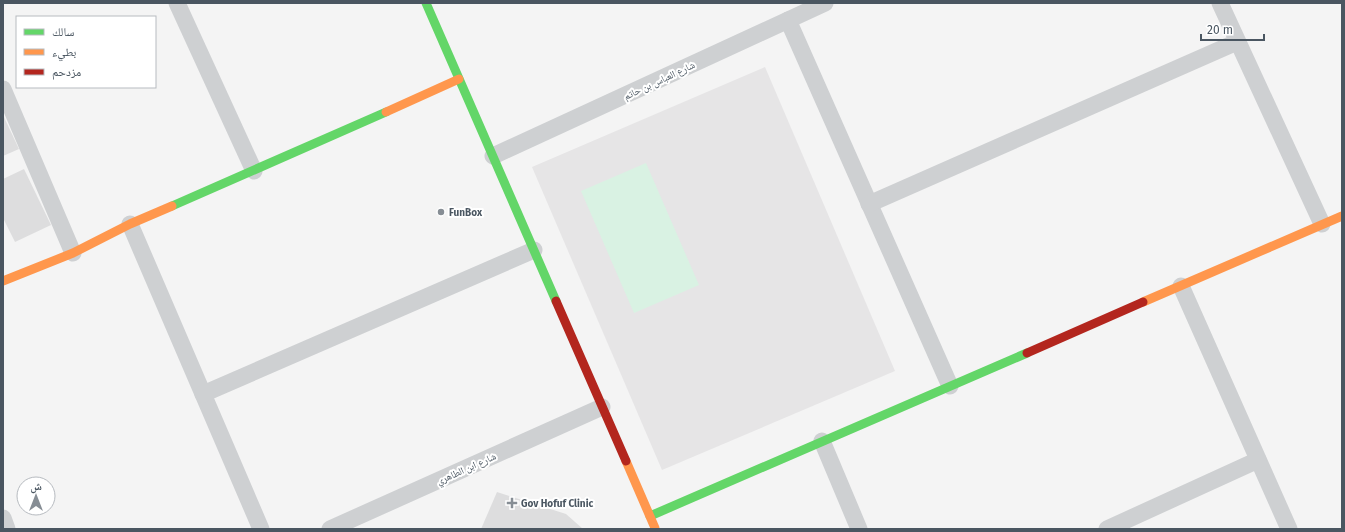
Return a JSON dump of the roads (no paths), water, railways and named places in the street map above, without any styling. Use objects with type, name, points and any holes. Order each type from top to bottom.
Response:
[{"type":"street","points":[[177,3],[254,171]]},
{"type":"street","points":[[426,3],[655,529]]},
{"type":"street","name":"شارع العباس بن حاتم","points":[[493,156],[825,3]]},
{"type":"street","points":[[1220,3],[1322,224]]},
{"type":"street","points":[[788,20],[950,386]]},
{"type":"street","points":[[870,204],[1237,42]]},
{"type":"street","points":[[3,281],[73,253],[130,224],[254,171],[459,79]]},
{"type":"street","points":[[3,89],[73,253]]},
{"type":"street","points":[[650,516],[1342,216]]},
{"type":"street","points":[[130,224],[261,529]]},
{"type":"street","points":[[204,394],[534,250]]},
{"type":"street","points":[[1181,286],[1289,529]]},
{"type":"street","name":"شارع ابن الطاهري","points":[[330,529],[602,407]]},
{"type":"street","points":[[822,441],[859,529]]},
{"type":"street","points":[[1107,529],[1258,460]]},
{"type":"street","points":[[3,518],[7,529]]},
{"type":"place","name":"FunBox","points":[[441,212]]},
{"type":"place","name":"Gov Hofuf Clinic","points":[[512,503]]}]
